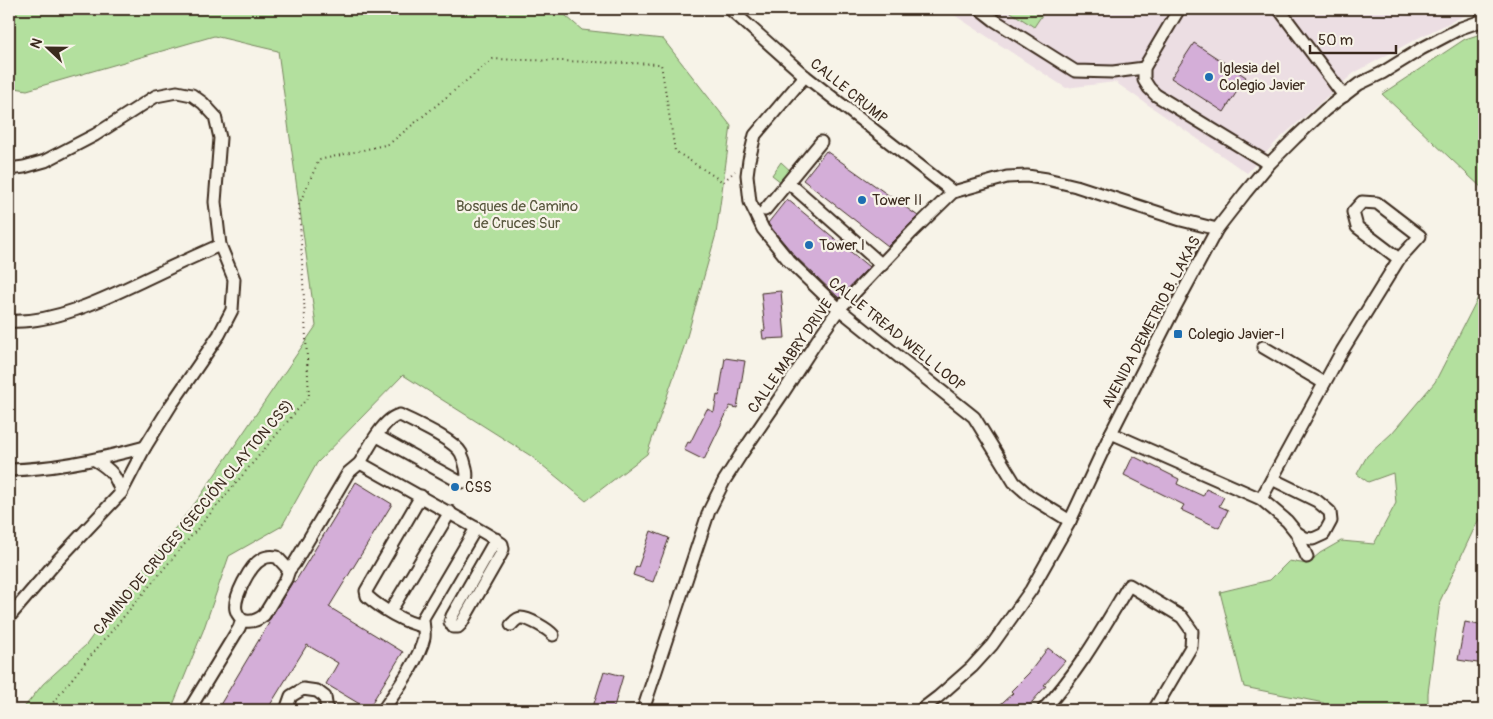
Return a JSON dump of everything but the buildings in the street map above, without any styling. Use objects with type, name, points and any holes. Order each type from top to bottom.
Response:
[{"type":"street","name":"CALLE CRUMP","points":[[730,9],[805,76],[953,192]]},
{"type":"street","points":[[980,9],[994,20],[1075,71],[1113,72],[1144,68]]},
{"type":"street","points":[[1179,9],[1144,68],[1144,80],[1156,95],[1269,164]]},
{"type":"street","points":[[1278,9],[1344,96]]},
{"type":"street","points":[[1481,9],[1484,18]]},
{"type":"street","name":"AVENIDA DEMETRIO B. LAKAS","points":[[920,710],[972,667],[992,645],[1031,590],[1070,521],[1111,433],[1217,229],[1269,164],[1325,110],[1359,84],[1382,73],[1421,49],[1484,18]]},
{"type":"street","name":"CALLE TREAD WELL LOOP","points":[[805,76],[755,135],[747,174],[750,202],[763,229],[789,261],[839,309],[974,417],[1014,482],[1031,497],[1070,521]]},
{"type":"street","points":[[9,169],[45,161],[95,135],[156,96],[177,92],[192,95],[203,103],[215,116],[220,138],[215,202],[220,244],[234,279],[232,310],[219,335],[145,447],[121,494],[56,561],[9,617]]},
{"type":"street","points":[[765,210],[821,142]]},
{"type":"street","name":"CALLE MABRY DRIVE","points":[[643,710],[709,511],[724,481],[839,309],[953,192],[1007,177],[1034,177],[1076,186],[1181,220],[1217,229]]},
{"type":"street","points":[[789,183],[882,265]]},
{"type":"street","points":[[1261,499],[1342,351],[1399,259],[1420,236],[1377,203],[1362,202],[1353,212],[1357,227],[1399,259]]},
{"type":"street","points":[[9,321],[21,322],[48,318],[106,298],[220,244]]},
{"type":"street","points":[[1263,347],[1324,383]]},
{"type":"street","points":[[289,570],[277,557],[270,556],[256,563],[236,600],[236,609],[242,620],[248,622],[264,615],[348,473],[360,463],[377,436],[395,416],[400,416],[446,440],[460,451],[466,468],[466,480],[464,482],[458,481],[377,436]]},
{"type":"street","points":[[1111,433],[1261,499],[1305,538],[1313,539],[1324,534],[1331,521],[1330,512],[1317,501],[1272,479]]},
{"type":"street","points":[[9,470],[32,469],[94,460],[145,447]]},
{"type":"street","points":[[94,460],[109,469],[117,479],[121,494]]},
{"type":"street","points":[[360,463],[450,512],[496,540],[502,544],[501,554],[461,624],[458,627],[453,627],[450,622],[452,616],[496,540]]},
{"type":"street","points":[[421,496],[366,591],[367,596],[374,603],[410,623],[423,626]]},
{"type":"street","points":[[390,612],[450,512]]},
{"type":"street","points":[[383,710],[394,695],[421,648],[424,635],[424,618],[427,610],[476,528]]},
{"type":"street","points":[[1296,532],[1307,557]]},
{"type":"street","points":[[1043,710],[1085,656],[1129,585],[1182,617],[1192,631],[1191,647],[1154,710]]},
{"type":"street","points":[[511,625],[515,620],[522,618],[542,626],[553,635]]},
{"type":"street","points":[[189,710],[242,620]]},
{"type":"street","points":[[286,710],[291,696],[303,689],[317,692],[325,697],[327,710]]},
{"type":"path","name":"CAMINO DE CRUCES (SECCIÓN CLAYTON CSS)","points":[[47,710],[309,396],[299,204],[319,160],[389,144],[493,59],[661,64],[675,152],[723,182],[749,160]]},
{"type":"shaded area","points":[[945,9],[1478,9],[1418,38],[1354,73],[1277,141],[1247,173],[1115,82],[1066,88]]},
{"type":"green space","name":"Bosques de Camino de Cruces Sur","points":[[9,9],[558,9],[582,30],[663,39],[731,126],[716,234],[684,347],[647,454],[586,501],[531,456],[403,375],[317,463],[282,526],[229,556],[203,631],[171,710],[22,710],[43,684],[86,645],[123,594],[199,498],[316,326],[278,51],[214,36],[27,90],[9,87]]},
{"type":"green space","points":[[1006,9],[1046,9],[1034,27]]},
{"type":"green space","points":[[1484,33],[1484,190],[1382,94],[1465,39]]},
{"type":"green space","points":[[781,162],[795,175],[786,186],[772,175]]},
{"type":"green space","points":[[1484,286],[1484,510],[1440,601],[1428,693],[1428,710],[1323,710],[1324,703],[1244,687],[1220,592],[1270,580],[1289,561],[1307,564],[1320,553],[1341,541],[1374,544],[1396,503],[1393,473],[1368,482],[1357,474],[1367,456],[1392,433],[1435,382]]},
{"type":"place","name":"Iglesia del Colegio Javier","points":[[1209,77]]},
{"type":"place","name":"Tower II","points":[[862,200]]},
{"type":"place","name":"Tower I","points":[[809,245]]},
{"type":"place","name":"Colegio Javier-I","points":[[1178,334]]},
{"type":"place","name":"CSS","points":[[455,487]]}]
